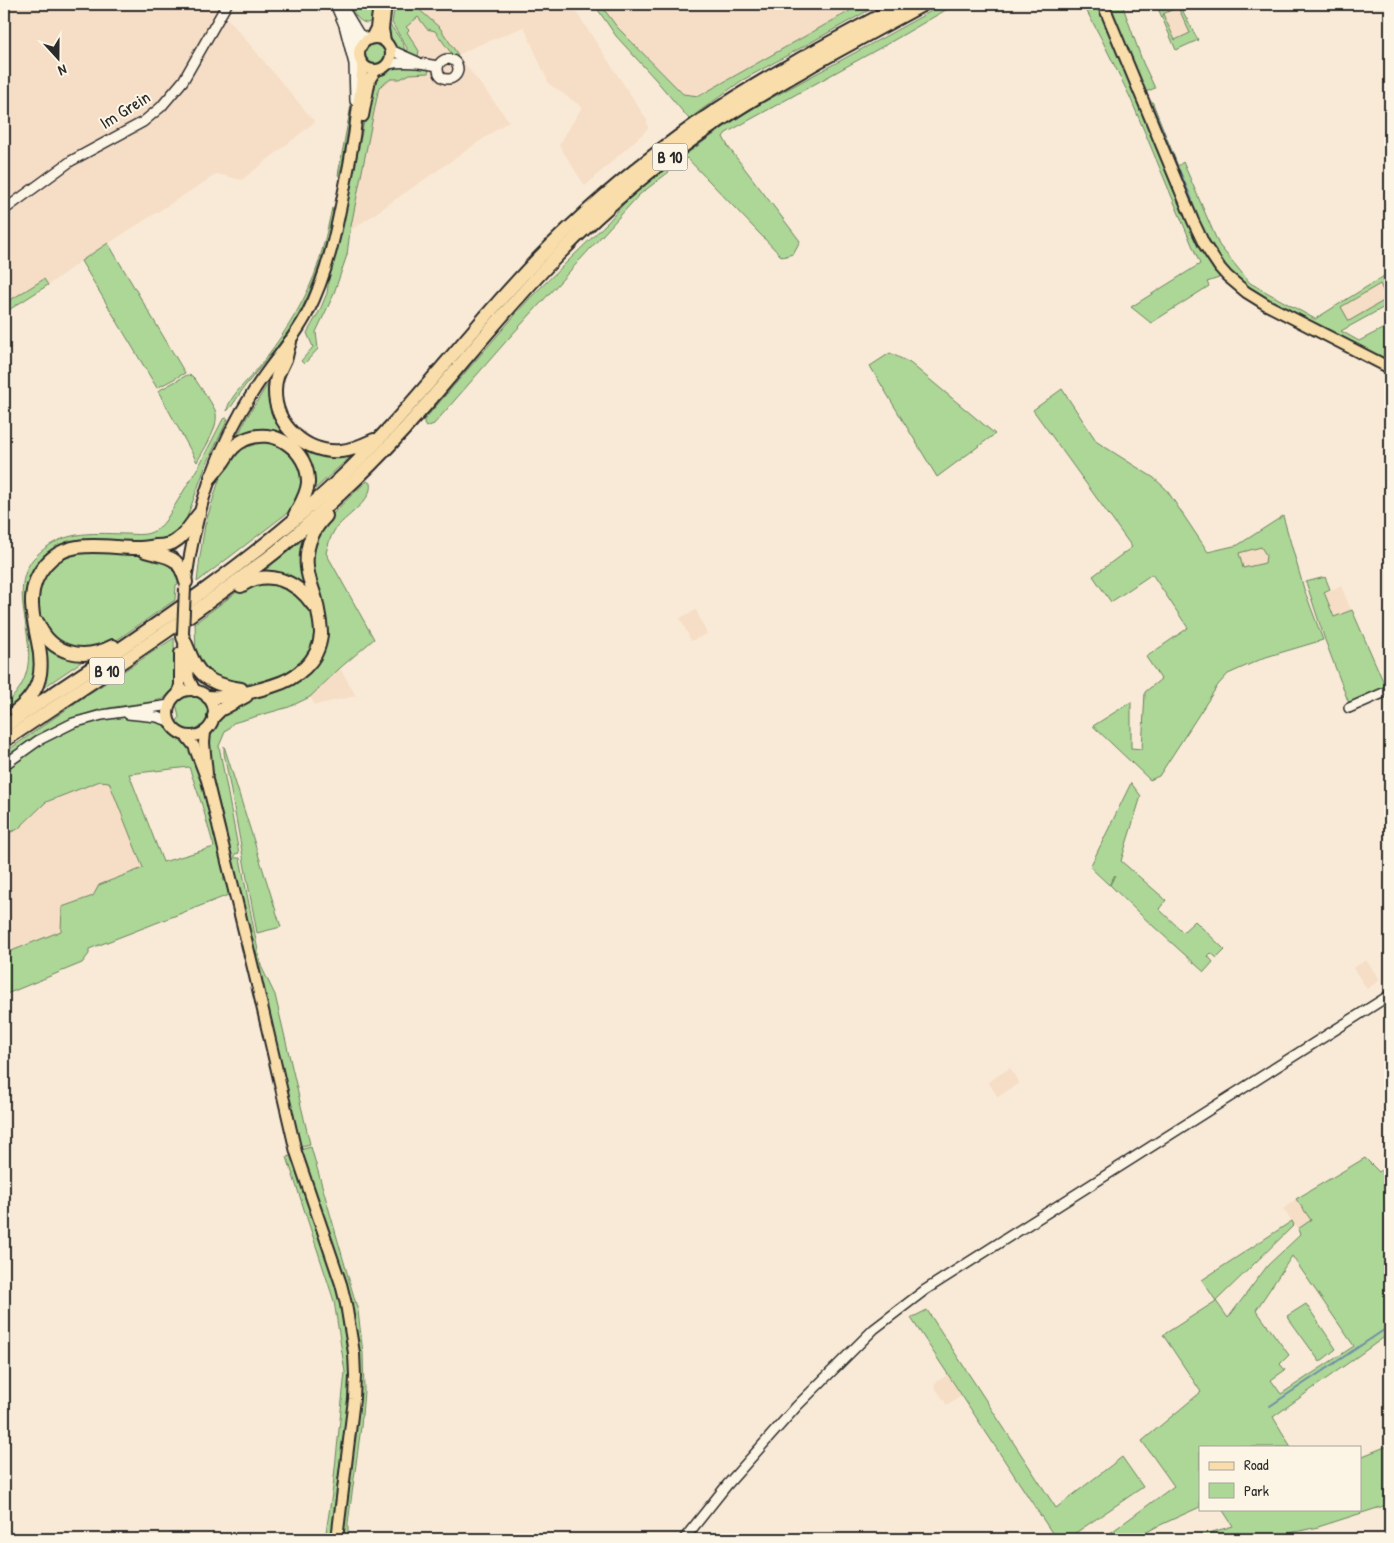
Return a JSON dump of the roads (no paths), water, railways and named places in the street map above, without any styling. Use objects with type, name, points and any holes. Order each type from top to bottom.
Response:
[{"type":"highway","name":"B 10","points":[[4,725],[183,606],[290,524],[331,488],[381,437],[519,278],[569,228],[616,186],[685,132],[740,95],[808,55],[902,4]]},
{"type":"highway","name":"B 10","points":[[4,741],[209,601],[271,556],[344,492],[389,446],[528,286],[577,236],[631,188],[687,144],[748,103],[813,64],[924,4]]},
{"type":"highway","points":[[290,342],[278,372],[275,390],[278,410],[290,430],[301,441],[340,452],[357,448],[381,437]]},
{"type":"highway","points":[[211,477],[233,447],[244,440],[268,436],[289,444],[298,452],[304,462],[308,475],[307,490],[290,524]]},
{"type":"highway","points":[[208,697],[221,697],[280,684],[291,679],[307,666],[315,653],[320,638],[320,623],[316,600],[306,566],[307,550],[316,527],[333,509],[344,492]]},
{"type":"highway","points":[[4,725],[11,714],[24,705],[30,697],[39,677],[41,657],[33,622],[32,592],[36,579],[45,565],[63,551],[80,546],[138,548],[163,546],[175,542],[184,534],[198,514]]},
{"type":"highway","points":[[138,548],[176,560],[182,568],[185,585]]},
{"type":"highway","points":[[209,601],[236,589],[252,579],[268,577],[283,580],[298,588],[308,597],[317,612]]},
{"type":"highway","points":[[32,611],[40,629],[48,639],[57,646],[72,653],[93,654],[143,633]]},
{"type":"highway","points":[[183,635],[194,663],[207,678],[219,685],[254,691]]},
{"type":"highway","points":[[214,716],[220,710],[254,691]]},
{"type":"main road","points":[[376,70],[366,68],[359,58],[359,50],[362,43],[370,38],[376,28],[379,4]]},
{"type":"main road","points":[[353,146],[362,125],[372,74],[388,64],[391,55],[383,29],[386,4]]},
{"type":"main road","points":[[1103,4],[1193,221],[1204,244],[1220,268],[1236,284],[1258,300],[1390,368]]},
{"type":"main road","points":[[370,38],[381,38],[388,45]]},
{"type":"main road","points":[[337,1539],[354,1399],[354,1353],[350,1322],[341,1284],[303,1176],[294,1144],[207,780],[194,746],[169,721],[168,711],[178,694],[180,685],[179,656],[183,635],[185,585],[198,514],[225,440],[237,416],[307,315],[322,279],[334,238],[353,146],[362,78],[362,63]]},
{"type":"main road","points":[[183,635],[187,670],[195,691]]},
{"type":"main road","points":[[178,694],[187,691],[200,692],[208,697],[212,704],[214,716],[211,725],[198,735],[186,736]]},
{"type":"main road","points":[[204,732],[207,780]]},
{"type":"street","name":"Im Grein","points":[[4,210],[66,164],[143,122],[162,107],[182,81],[227,4]]},
{"type":"street","points":[[335,4],[344,25],[353,59],[355,78],[352,123],[353,146]]},
{"type":"street","points":[[341,4],[359,34],[370,38]]},
{"type":"street","points":[[344,25],[355,40],[359,50]]},
{"type":"street","points":[[388,45],[395,53],[420,63]]},
{"type":"street","points":[[388,64],[400,62],[438,66]]},
{"type":"street","points":[[1348,708],[1390,690]]},
{"type":"street","points":[[4,765],[30,746],[57,730],[81,720],[118,712],[170,705]]},
{"type":"street","points":[[118,712],[157,717],[169,721]]},
{"type":"street","points":[[684,1539],[727,1485],[797,1406],[874,1329],[907,1303],[1390,995]]},
{"type":"waterway","points":[[1153,107],[1176,164]]},
{"type":"waterway","points":[[1179,170],[1192,200]]},
{"type":"waterway","points":[[1270,1406],[1390,1326]]}]
